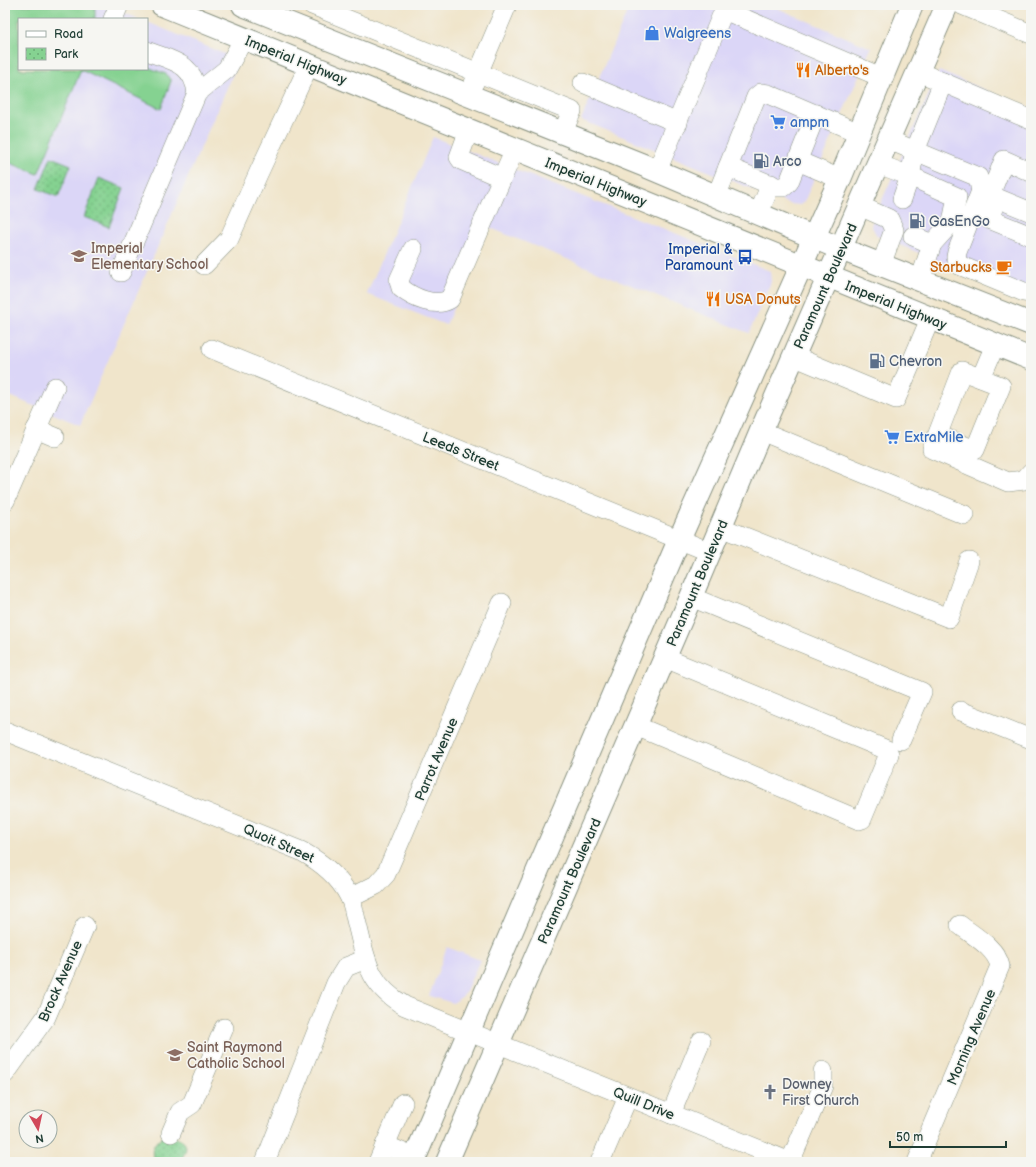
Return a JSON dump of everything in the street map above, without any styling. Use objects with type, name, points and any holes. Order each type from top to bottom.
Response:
[{"type":"main road","name":"Imperial Highway","points":[[162,5],[1031,359]]},
{"type":"main road","points":[[243,5],[657,171],[841,249],[1031,324]]},
{"type":"main road","name":"Paramount Boulevard","points":[[414,1160],[679,540],[775,326],[800,264],[840,179],[912,5]]},
{"type":"main road","name":"Paramount Boulevard","points":[[447,1162],[691,598],[760,431],[919,72],[947,5]]},
{"type":"street","points":[[113,18],[119,5]]},
{"type":"street","points":[[312,5],[572,110],[562,134]]},
{"type":"street","points":[[468,95],[507,5]]},
{"type":"street","points":[[962,5],[1031,34]]},
{"type":"street","points":[[657,171],[726,6],[883,78]]},
{"type":"street","points":[[121,272],[197,93],[227,69],[244,38]]},
{"type":"street","points":[[148,51],[181,64],[188,69],[194,78],[197,93]]},
{"type":"street","points":[[204,265],[229,239],[309,65]]},
{"type":"street","points":[[919,72],[1031,120]]},
{"type":"street","points":[[881,265],[900,221],[915,151],[943,82]]},
{"type":"street","points":[[583,84],[678,123]]},
{"type":"street","points":[[716,196],[756,97],[761,92],[859,133]]},
{"type":"street","points":[[728,167],[771,184],[784,187],[789,182],[816,114]]},
{"type":"street","points":[[469,130],[459,157],[461,160],[502,178]]},
{"type":"street","points":[[889,140],[978,177],[990,195],[1031,212]]},
{"type":"street","points":[[413,249],[399,280],[401,288],[406,292],[435,304],[443,303],[450,299],[515,149]]},
{"type":"street","points":[[1031,172],[1004,160],[990,195],[958,252],[956,260],[959,265],[964,268],[1024,292],[1031,293]]},
{"type":"street","points":[[798,161],[840,179]]},
{"type":"street","points":[[878,164],[910,176],[957,197],[952,222],[932,244],[920,280]]},
{"type":"street","points":[[758,215],[771,184]]},
{"type":"street","points":[[990,195],[989,219],[1031,236]]},
{"type":"street","points":[[860,206],[900,221],[932,244]]},
{"type":"street","points":[[793,356],[896,399],[930,319]]},
{"type":"street","points":[[981,378],[995,345]]},
{"type":"street","name":"Leeds Street","points":[[212,349],[710,552]]},
{"type":"street","points":[[938,435],[975,450],[1001,386],[981,378],[962,371],[932,449],[1008,482],[1024,480],[1031,472]]},
{"type":"street","points":[[5,501],[55,387]]},
{"type":"street","points":[[36,429],[55,437]]},
{"type":"street","points":[[760,431],[965,515]]},
{"type":"street","points":[[720,527],[949,618],[970,562]]},
{"type":"street","points":[[691,598],[922,692],[901,740]]},
{"type":"street","name":"Parrot Avenue","points":[[350,898],[376,885],[386,874],[502,604]]},
{"type":"street","points":[[636,726],[859,820],[862,819],[889,754],[887,750],[665,658]]},
{"type":"street","points":[[961,711],[1031,739]]},
{"type":"street","name":"Quoit Street","points":[[5,731],[301,851],[318,860],[331,872],[350,898],[366,960],[374,979],[390,997],[405,1006],[498,1044]]},
{"type":"street","name":"Morning Avenue","points":[[917,1162],[1000,966],[999,961],[987,946],[960,925]]},
{"type":"street","name":"Brock Avenue","points":[[5,1074],[44,1020],[85,926]]},
{"type":"street","points":[[265,1162],[336,983],[346,967],[366,960]]},
{"type":"street","points":[[171,1133],[180,1112],[192,1104],[224,1028]]},
{"type":"street","points":[[670,1114],[702,1041]]},
{"type":"street","name":"Quill Drive","points":[[498,1044],[790,1162]]},
{"type":"street","points":[[790,1162],[823,1086],[823,1071]]},
{"type":"street","points":[[600,1162],[628,1097]]},
{"type":"street","points":[[403,1103],[382,1154],[414,1160]]},
{"type":"shaded area","name":"Imperial Elementary School","points":[[5,5],[105,5],[137,18],[18,18],[18,70],[148,70],[148,22],[239,60],[80,425],[5,394]]},
{"type":"shaded area","points":[[630,5],[770,5],[871,48],[804,202],[800,205],[790,204],[581,120]]},
{"type":"shaded area","points":[[939,71],[1031,109],[1031,298],[877,236],[871,225]]},
{"type":"shaded area","points":[[433,137],[770,271],[771,282],[749,333],[488,227],[446,325],[367,294]]},
{"type":"shaded area","points":[[447,947],[480,960],[464,995],[453,1003],[429,996]]},
{"type":"green space","points":[[5,5],[95,5],[95,18],[18,18],[18,70],[81,70],[38,174],[5,161]]},
{"type":"green space","points":[[148,67],[166,74],[171,81],[161,109],[81,70],[148,70]]},
{"type":"green space","points":[[51,157],[71,165],[58,197],[38,189]]},
{"type":"green space","points":[[99,178],[124,188],[109,227],[84,217]]},
{"type":"green space","points":[[166,1135],[182,1141],[186,1146],[184,1155],[180,1162],[161,1162],[153,1157],[153,1147]]},
{"type":"place","name":"Walgreens","points":[[652,33]]},
{"type":"place","name":"Alberto's","points":[[803,70]]},
{"type":"place","name":"ampm","points":[[778,122]]},
{"type":"place","name":"Arco","points":[[761,161]]},
{"type":"place","name":"GasEnGo","points":[[917,221]]},
{"type":"place","name":"Imperial Elementary School","points":[[79,256]]},
{"type":"place","name":"Imperial & Paramount","points":[[745,257]]},
{"type":"place","name":"Starbucks","points":[[1004,267]]},
{"type":"place","name":"USA Donuts","points":[[713,299]]},
{"type":"place","name":"Chevron","points":[[877,361]]},
{"type":"place","name":"ExtraMile","points":[[892,437]]},
{"type":"place","name":"Saint Raymond Catholic School","points":[[175,1055]]},
{"type":"place","name":"Downey First Church","points":[[770,1092]]}]
